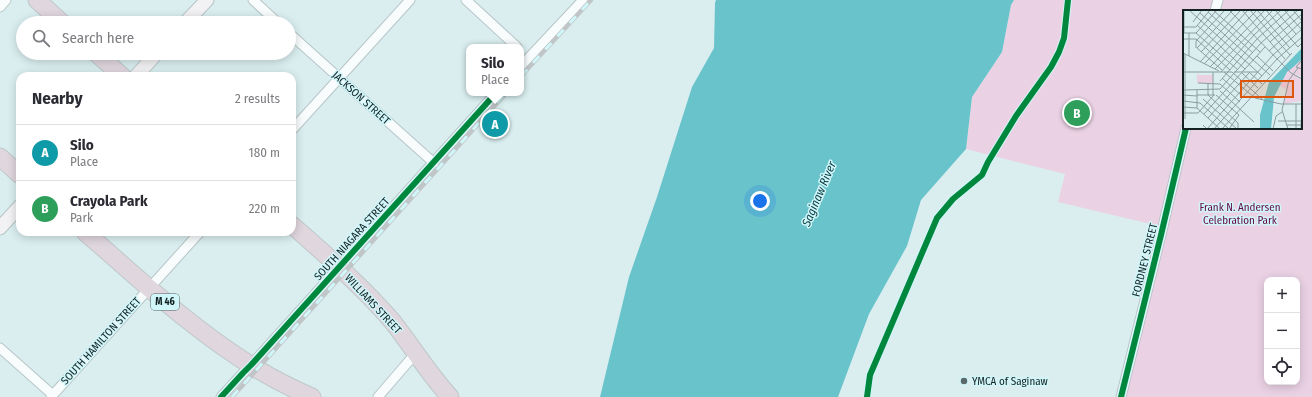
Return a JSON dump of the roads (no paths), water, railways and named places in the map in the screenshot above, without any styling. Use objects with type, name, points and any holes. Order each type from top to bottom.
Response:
[{"type":"highway","points":[[37,0],[54,16]]},
{"type":"highway","points":[[104,60],[117,72]]},
{"type":"highway","points":[[0,157],[16,171]]},
{"type":"highway","name":"WILLIAMS STREET","points":[[296,229],[339,267],[388,318],[450,397]]},
{"type":"highway","name":"M 46","points":[[90,236],[194,326],[251,365],[312,397]]},
{"type":"street","points":[[0,7],[6,0]]},
{"type":"street","points":[[192,16],[207,0]]},
{"type":"street","points":[[253,0],[270,16]]},
{"type":"street","points":[[296,126],[410,0]]},
{"type":"street","points":[[466,0],[514,44]]},
{"type":"street","points":[[524,63],[583,0]]},
{"type":"street","points":[[1215,10],[1218,0]]},
{"type":"street","name":"JACKSON STREET","points":[[296,39],[434,163]]},
{"type":"street","points":[[524,53],[529,57]]},
{"type":"street","points":[[140,72],[151,60]]},
{"type":"street","name":"SOUTH NIAGARA STREET","points":[[221,397],[493,96]]},
{"type":"street","name":"FORDNEY STREET","points":[[1121,397],[1186,129]]},
{"type":"street","points":[[0,228],[16,210]]},
{"type":"street","name":"SOUTH HAMILTON STREET","points":[[52,396],[196,236]]},
{"type":"street","points":[[0,348],[52,396]]},
{"type":"street","points":[[378,397],[415,354]]},
{"type":"water","name":"Saginaw River","points":[[716,0],[1014,0],[1011,5],[1002,52],[972,97],[966,149],[921,200],[907,246],[869,314],[838,397],[600,397],[629,277],[657,197],[692,87],[714,48]]},
{"type":"railway","points":[[524,73],[591,0]]},
{"type":"railway","points":[[232,397],[503,96]]},
{"type":"place","name":"Crayola Park","points":[[1077,113]]},
{"type":"place","name":"Silo","points":[[495,124]]},
{"type":"place","name":"YMCA of Saginaw","points":[[964,381]]},
{"type":"park label","name":"Frank N. Andersen Celebration Park","points":[[1240,213]]}]
